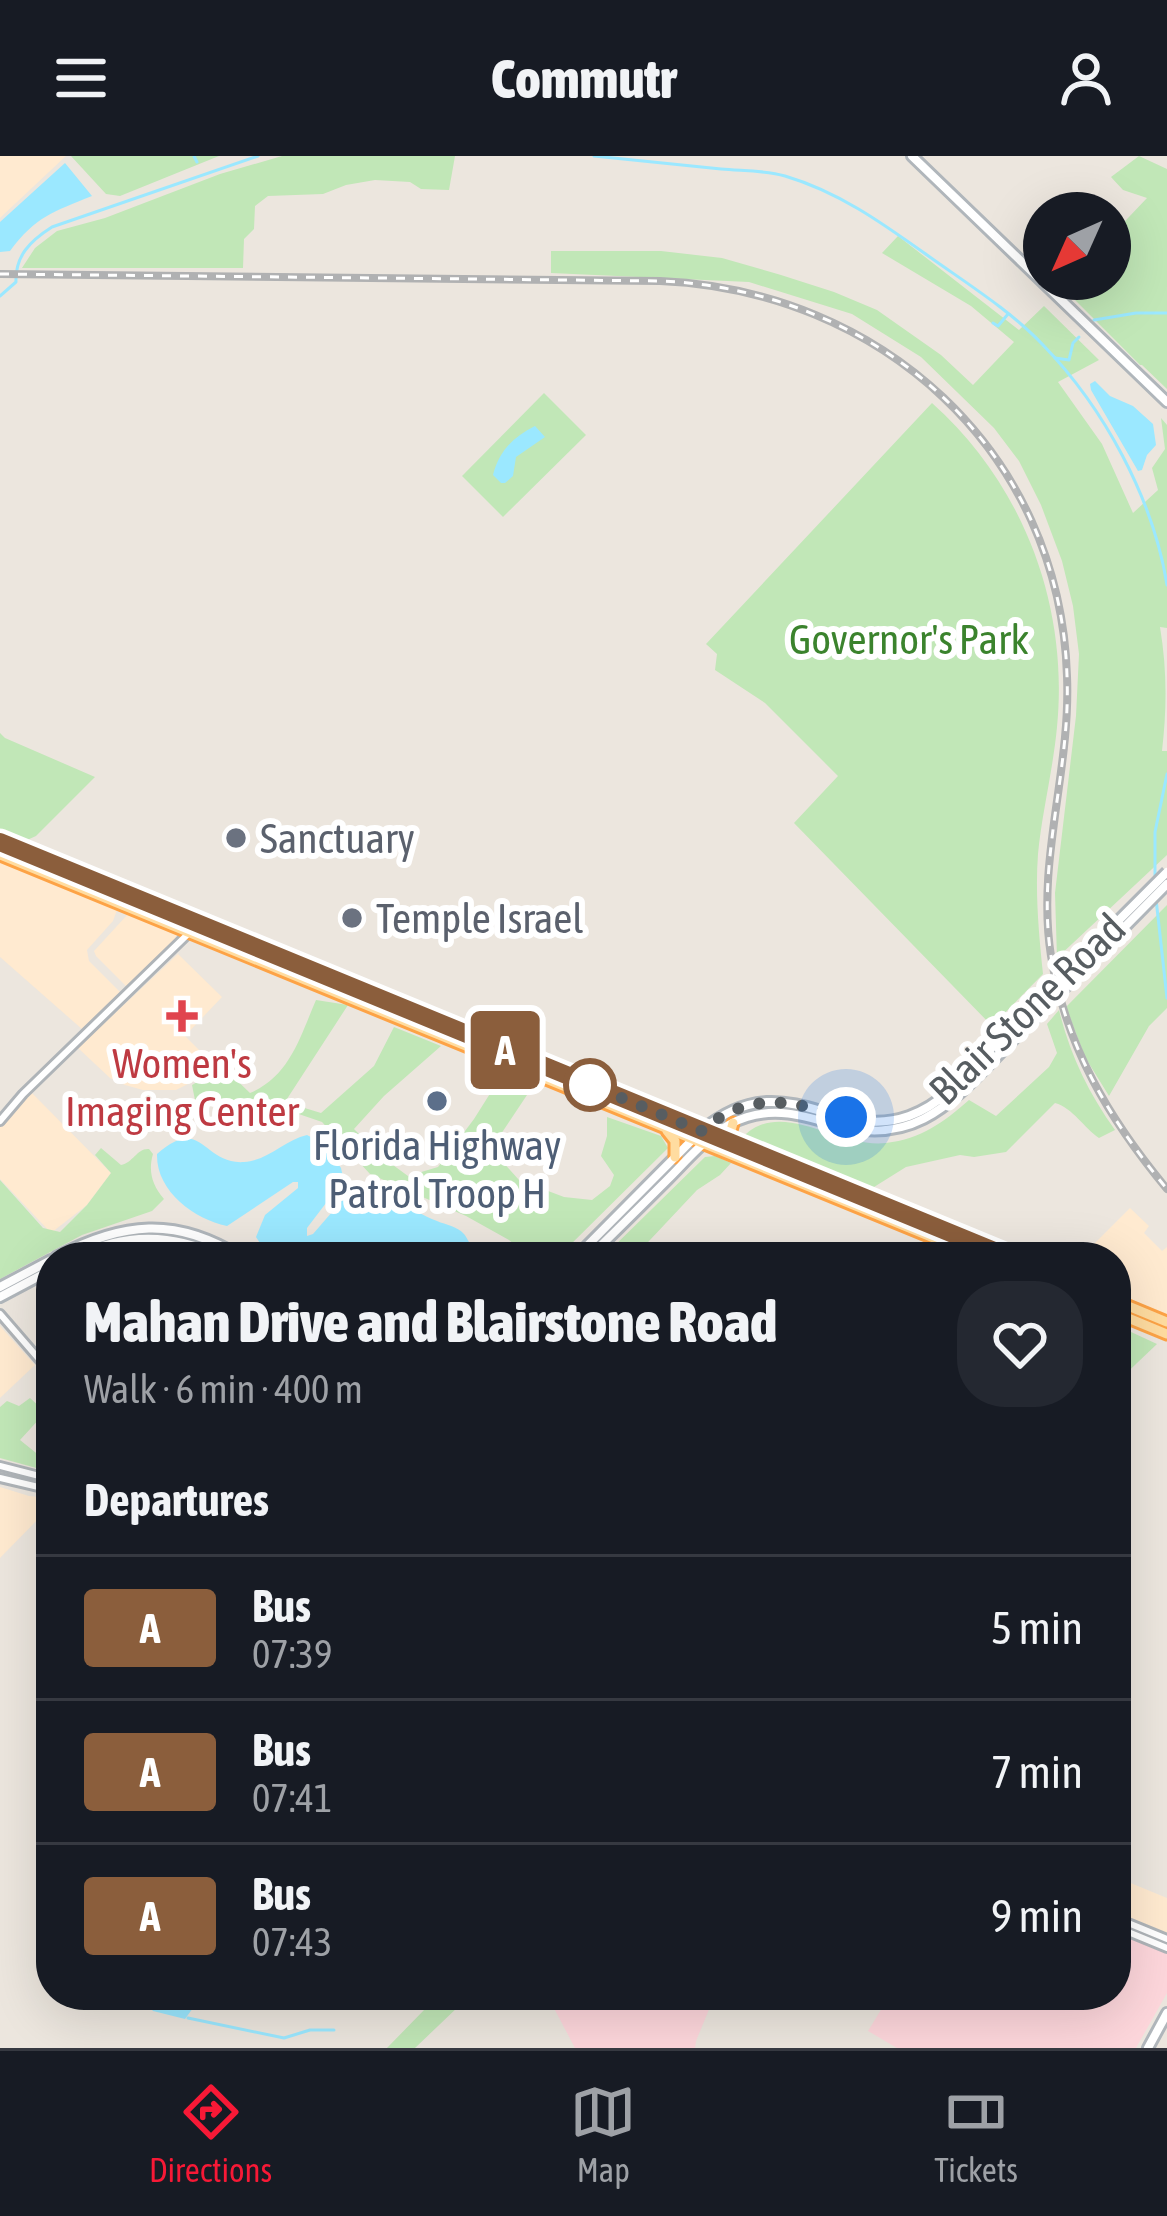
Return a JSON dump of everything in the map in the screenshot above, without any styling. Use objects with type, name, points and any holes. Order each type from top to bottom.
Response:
[{"type":"main road","points":[[912,156],[1167,405]]},
{"type":"main road","points":[[0,842],[42,866],[663,1127],[737,1146],[951,1242]]},
{"type":"main road","points":[[0,855],[42,866]]},
{"type":"main road","name":"Blair Stone Road","points":[[603,1242],[702,1137],[733,1123],[770,1112],[864,1126],[896,1120],[934,1104],[969,1078],[1167,872]]},
{"type":"main road","name":"Blair Stone Road","points":[[1005,1041],[1167,884]]},
{"type":"main road","points":[[272,961],[965,1242]]},
{"type":"main road","points":[[770,1112],[774,1101]]},
{"type":"main road","name":"Blair Stone Road","points":[[591,1242],[675,1157],[738,1108],[793,1102],[864,1126]]},
{"type":"main road","points":[[733,1123],[730,1135],[737,1146]]},
{"type":"main road","points":[[663,1127],[675,1141],[675,1157]]},
{"type":"main road","points":[[89,1242],[106,1234],[158,1228],[210,1242]]},
{"type":"main road","points":[[116,1242],[142,1238],[176,1242]]},
{"type":"main road","points":[[0,1287],[36,1268]]},
{"type":"main road","points":[[0,1298],[36,1278]]},
{"type":"main road","points":[[1131,1307],[1167,1322]]},
{"type":"main road","points":[[1131,1319],[1167,1334]]},
{"type":"main road","points":[[1148,2048],[1167,2013]]},
{"type":"street","points":[[0,1120],[191,927]]},
{"type":"street","points":[[0,1314],[36,1356]]},
{"type":"street","points":[[0,1466],[36,1475]]},
{"type":"street","points":[[0,1478],[36,1486]]},
{"type":"street","points":[[1131,1928],[1167,1944]]},
{"type":"shaded area","points":[[0,156],[66,156],[0,218]]},
{"type":"shaded area","points":[[0,861],[117,910],[87,950],[89,961],[121,996],[83,1030],[0,957]]},
{"type":"shaded area","points":[[128,914],[177,934],[127,987],[94,951]]},
{"type":"shaded area","points":[[178,954],[222,997],[185,1036],[218,1069],[176,1090],[143,1090],[110,1078],[78,1048]]},
{"type":"shaded area","points":[[30,1091],[111,1173],[87,1205],[51,1233],[0,1179],[0,1126]]},
{"type":"shaded area","points":[[1130,1208],[1149,1226],[1144,1233],[1162,1251],[1167,1247],[1167,1317],[1131,1302],[1131,1242],[1096,1242]]},
{"type":"shaded area","points":[[0,1326],[35,1365],[0,1398]]},
{"type":"shaded area","points":[[0,1487],[36,1497],[36,1521],[0,1558]]},
{"type":"shaded area","points":[[1131,1883],[1167,1898],[1167,1934],[1131,1919]]},
{"type":"shaded area","points":[[1131,1938],[1167,1953],[1167,1993],[1136,2048],[897,2048],[868,2031],[881,2010],[1131,2010]]},
{"type":"shaded area","points":[[555,2010],[709,2010],[695,2048],[575,2048]]},
{"type":"green space","points":[[71,156],[219,156],[120,196],[106,194]]},
{"type":"green space","points":[[282,156],[455,156],[449,190],[375,180],[323,194],[268,196],[255,206],[254,229],[244,239],[243,268],[22,268],[35,248],[57,231]]},
{"type":"green space","points":[[1139,156],[1167,169],[1167,389],[1075,300],[1131,300],[1131,215],[1147,198],[1123,190],[1111,177]]},
{"type":"green space","points":[[898,236],[1019,330],[1044,306],[1099,360],[1058,382],[1102,444],[1133,513],[1158,490],[1152,468],[1165,449],[1161,418],[1167,425],[1167,628],[1160,627],[1166,689],[1162,751],[1167,751],[1167,855],[1057,958],[1055,893],[1079,654],[1062,561],[1019,461],[994,428],[921,357],[852,314],[749,282],[551,273],[551,251],[661,251],[722,258],[877,310],[941,355],[973,385],[1014,342],[971,306],[882,253]]},
{"type":"green space","points":[[544,393],[586,435],[503,517],[462,476]]},
{"type":"green space","name":"Governor's Park","points":[[932,403],[964,435],[1015,509],[1047,592],[1055,636],[1057,727],[1037,869],[1043,974],[992,1026],[794,823],[838,776],[765,703],[715,670],[717,654],[706,644]]},
{"type":"green space","points":[[0,733],[95,777],[36,836],[25,841],[0,830]]},
{"type":"green space","points":[[1167,905],[1167,1008],[1149,1026],[1109,1096],[1085,1057],[1066,1007]]},
{"type":"green space","points":[[316,1000],[348,1005],[285,1102],[321,1113],[374,1066],[394,1027],[441,1046],[354,1129],[408,1176],[438,1167],[503,1073],[533,1086],[491,1149],[519,1180],[564,1197],[592,1200],[610,1186],[614,1175],[601,1156],[607,1117],[661,1136],[668,1148],[573,1242],[511,1242],[466,1216],[370,1174],[322,1122],[255,1099],[196,1105],[192,1085],[223,1067],[250,1093],[275,1076],[292,1054]]},
{"type":"green space","points":[[1059,1010],[1081,1073],[1115,1130],[1099,1138],[1055,1103],[1006,1152],[960,1155],[906,1167],[866,1192],[742,1138],[757,1126],[774,1122],[868,1143],[899,1141],[931,1128],[969,1100],[996,1116],[1049,1067],[1057,1053],[1047,1024]]},
{"type":"green space","points":[[101,1148],[121,1165],[149,1149],[152,1178],[164,1199],[152,1211],[69,1242],[36,1242],[36,1260],[0,1279],[0,1180],[43,1228],[60,1232],[111,1173],[95,1155]]},
{"type":"green space","points":[[705,1157],[731,1163],[697,1190],[648,1242],[618,1242]]},
{"type":"green space","points":[[1131,1332],[1157,1344],[1131,1369]]},
{"type":"green space","points":[[30,1398],[36,1404],[36,1423],[20,1440],[36,1453],[36,1468],[0,1458],[0,1407],[7,1401],[19,1406]]},
{"type":"green space","points":[[424,2010],[455,2010],[415,2048],[387,2048]]},
{"type":"water","points":[[65,163],[92,196],[46,216],[10,251],[0,252],[0,222]]},
{"type":"water","points":[[1095,381],[1153,424],[1156,445],[1142,470],[1138,471],[1091,390]]},
{"type":"water","points":[[535,426],[545,437],[516,457],[513,476],[501,483],[493,475],[503,452]]},
{"type":"water","points":[[307,1135],[324,1144],[343,1177],[307,1228],[307,1236],[358,1182],[455,1227],[469,1242],[259,1242],[256,1237],[265,1215],[298,1188],[298,1182],[227,1226],[179,1201],[158,1167],[157,1154],[184,1139],[230,1161],[244,1162]]},
{"type":"water","points":[[152,2010],[192,2010],[185,2019]]},
{"type":"waterway","points":[[194,156],[197,162]]},
{"type":"waterway","points":[[0,296],[16,282],[25,250],[52,227],[258,156]]},
{"type":"waterway","points":[[594,156],[770,173],[805,183],[877,220],[987,297],[1043,345],[1105,426],[1138,487],[1167,585]]},
{"type":"waterway","points":[[1094,320],[1167,313]]},
{"type":"waterway","points":[[993,323],[998,326],[1008,314]]},
{"type":"waterway","points":[[1055,358],[1069,360],[1079,337]]},
{"type":"waterway","points":[[1155,877],[1155,832],[1167,774]]},
{"type":"waterway","points":[[1156,899],[1167,998]]},
{"type":"waterway","points":[[188,2018],[284,2038],[310,2030],[334,2030]]},
{"type":"railway","points":[[0,274],[660,281],[740,291],[815,315],[884,351],[943,398],[993,455],[1031,521],[1057,595],[1067,711],[1048,886],[1051,956],[1067,1021],[1093,1080],[1167,1189]]},
{"type":"bus line","name":"A","points":[[0,842],[972,1242]]},
{"type":"place","name":"Sanctuary","points":[[236,838]]},
{"type":"place","name":"Temple Israel","points":[[352,918]]},
{"type":"place","name":"Women's Imaging Center","points":[[182,1016]]},
{"type":"place","name":"Florida Highway Patrol Troop H","points":[[437,1101]]},
{"type":"route","points":[[590,1085],[586,1083],[701,1131],[738,1108],[774,1101],[846,1117]]}]
